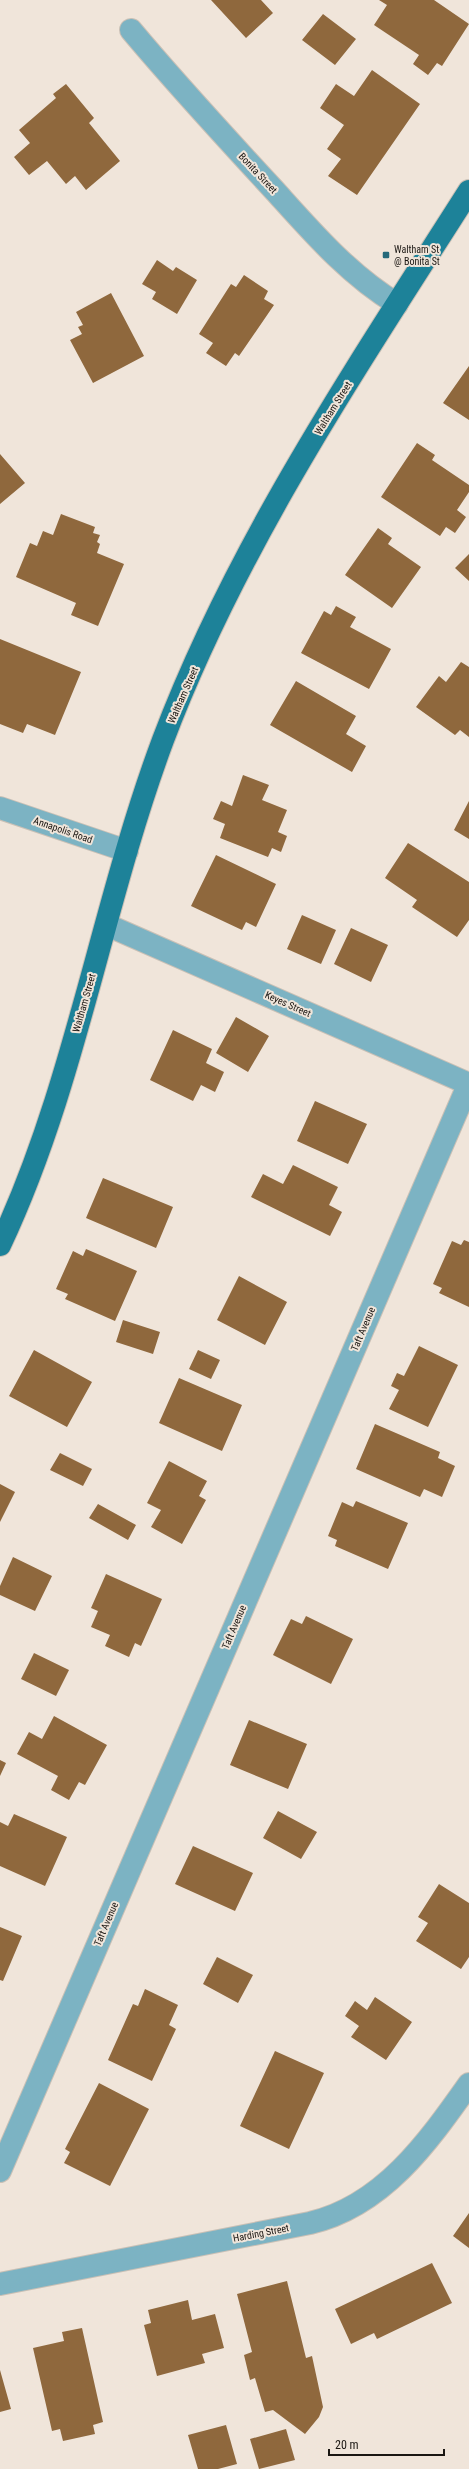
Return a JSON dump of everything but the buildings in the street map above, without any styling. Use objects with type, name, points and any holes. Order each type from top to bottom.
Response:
[{"type":"main road","name":"Waltham Street","points":[[0,1245],[41,1145],[107,925],[127,851],[165,736],[239,572],[293,473],[397,304],[469,191]]},
{"type":"street","name":"Bonita Street","points":[[131,30],[185,95],[325,245],[359,277],[397,304]]},
{"type":"street","name":"Annapolis Road","points":[[0,808],[127,851]]},
{"type":"street","name":"Keyes Street","points":[[107,925],[469,1083]]},
{"type":"street","name":"Taft Avenue","points":[[0,2171],[469,1083]]},
{"type":"street","name":"Harding Street","points":[[0,2284],[310,2223],[338,2215],[365,2200],[390,2180],[427,2139],[469,2084]]},
{"type":"place","name":"Waltham St @ Bonita St","points":[[386,255]]}]
